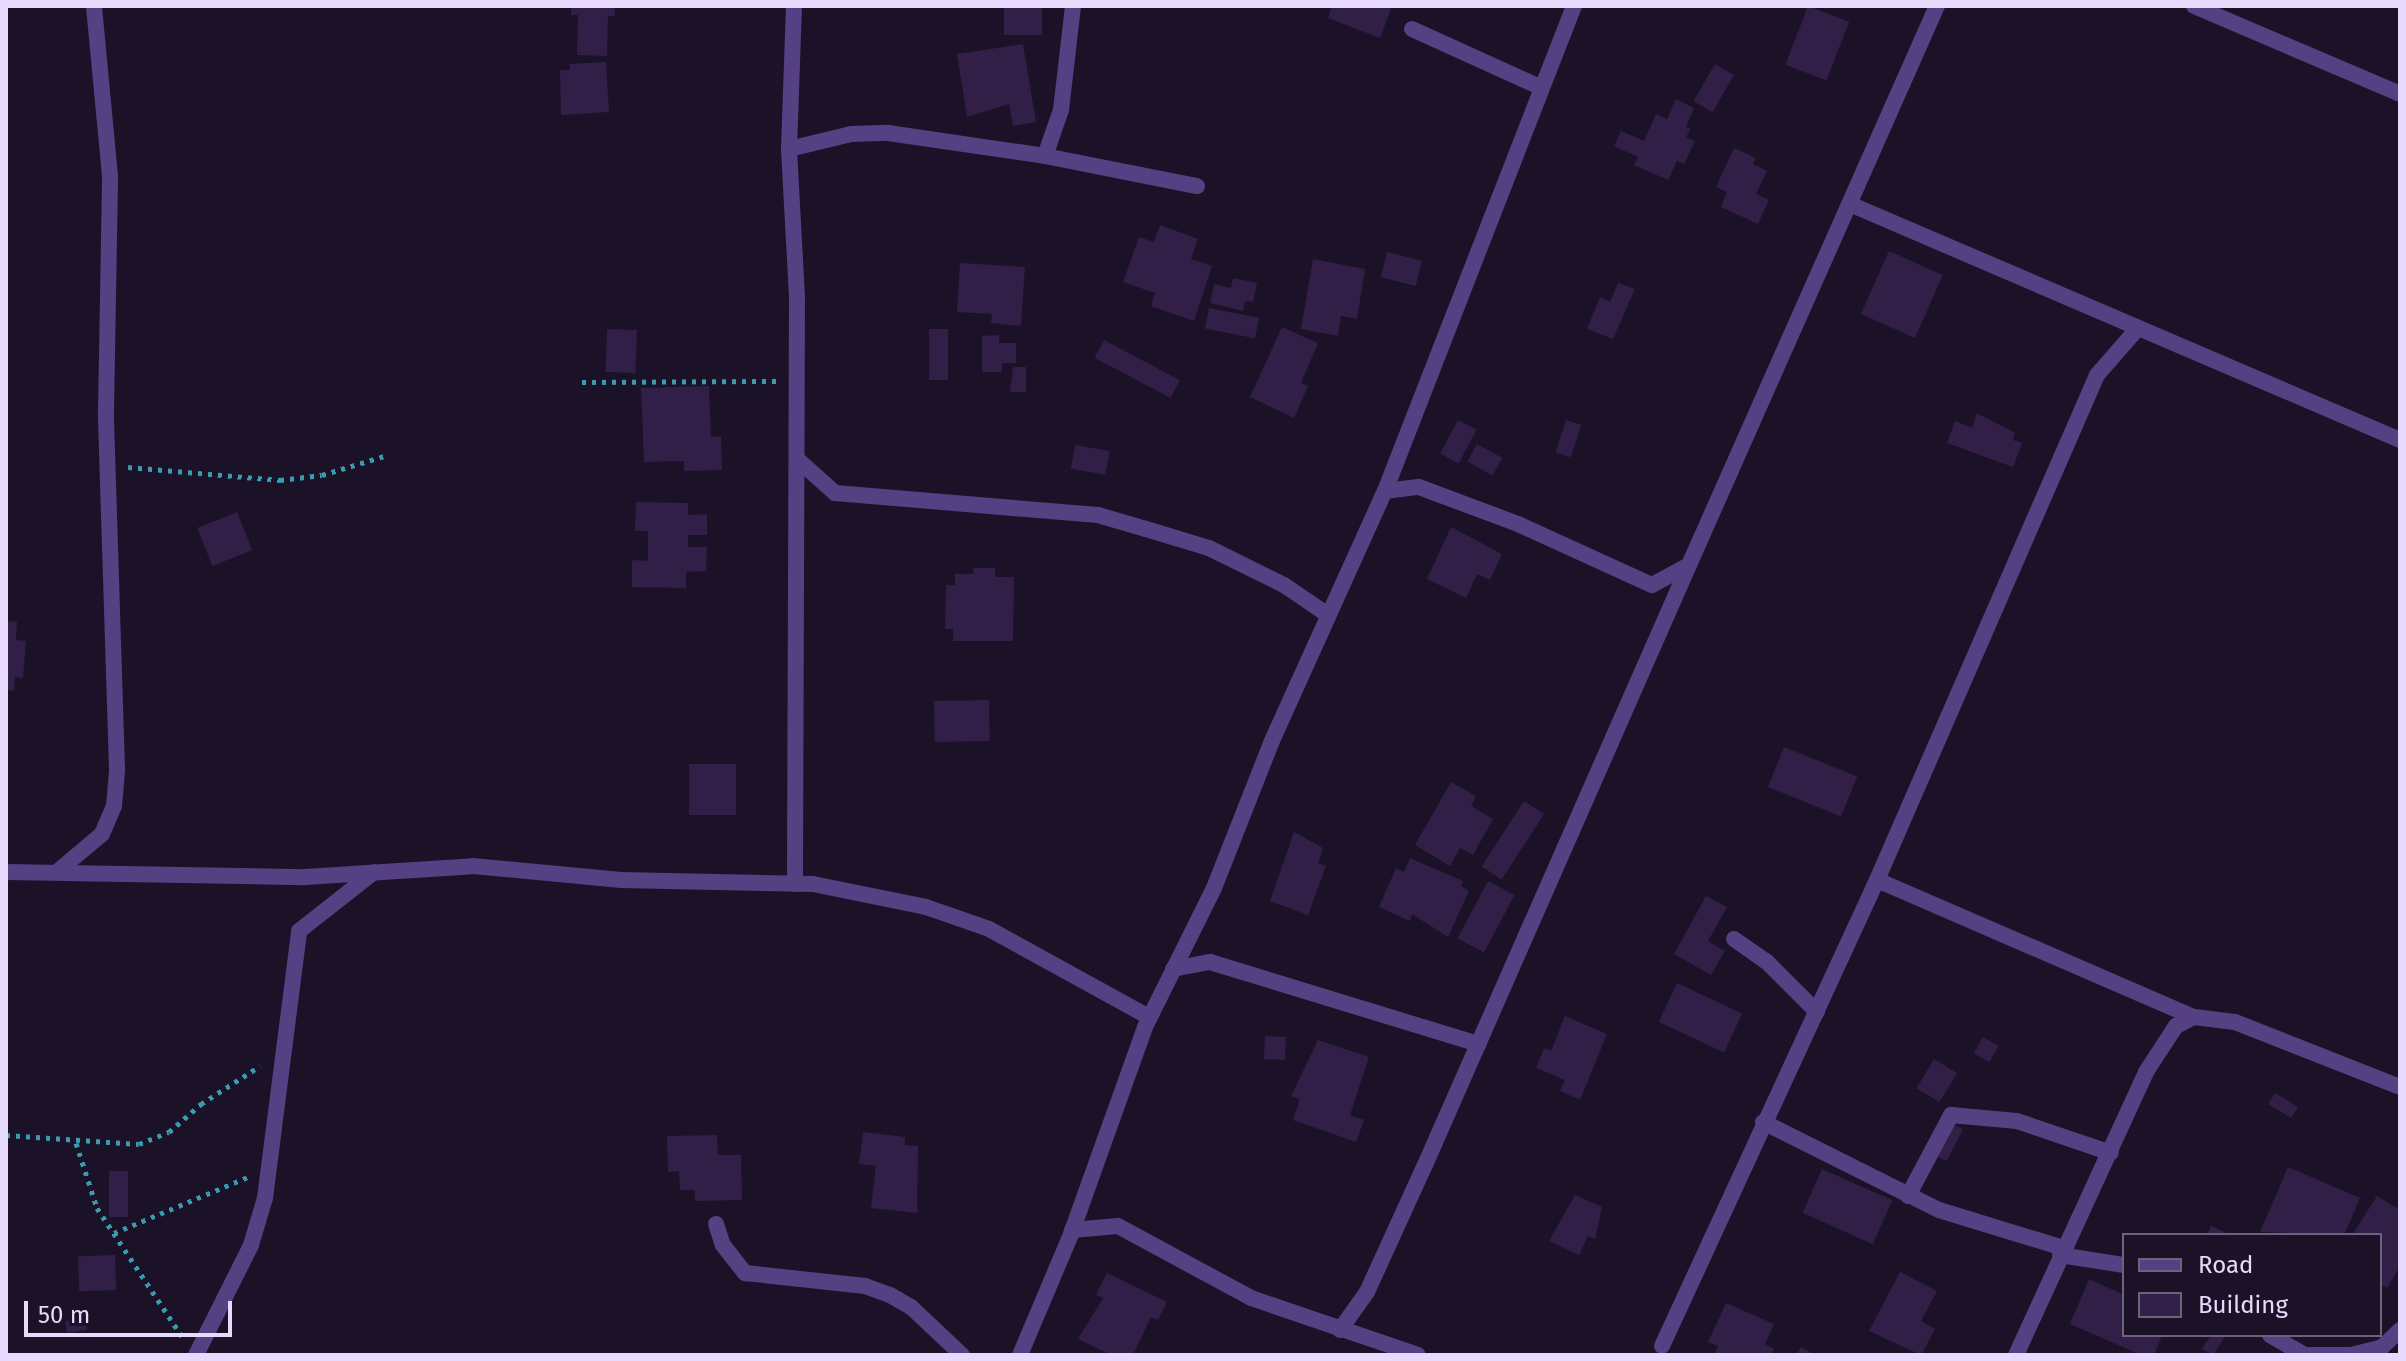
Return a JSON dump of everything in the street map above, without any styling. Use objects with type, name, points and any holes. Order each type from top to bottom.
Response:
[{"type":"street","points":[[58,871],[102,834],[114,806],[117,769],[107,465],[110,176],[94,6]]},
{"type":"street","points":[[794,6],[789,149],[797,381],[795,884]]},
{"type":"street","points":[[1045,156],[1061,110],[1073,6]]},
{"type":"street","points":[[1020,1355],[1072,1230],[1149,1017],[1214,888],[1328,615],[1385,491],[1574,6]]},
{"type":"street","points":[[1340,1330],[1367,1292],[1479,1044],[1689,565],[1852,205],[1937,6]]},
{"type":"street","points":[[2194,6],[2400,94]]},
{"type":"street","points":[[1412,29],[1540,87]]},
{"type":"street","points":[[789,149],[851,134],[888,133],[1045,156],[1197,186]]},
{"type":"street","points":[[1852,205],[2400,440]]},
{"type":"street","points":[[1662,1346],[1877,880],[2097,375],[2138,328]]},
{"type":"street","points":[[797,459],[835,493],[1098,515],[1146,529],[1209,548],[1284,585],[1328,615]]},
{"type":"street","points":[[1385,491],[1419,487],[1518,524],[1652,585],[1689,565]]},
{"type":"street","points":[[6,872],[305,877],[495,867],[595,879],[795,884],[887,898],[989,929],[1149,1017]]},
{"type":"street","points":[[196,1355],[251,1245],[272,1169],[299,931],[375,872]]},
{"type":"street","points":[[1877,880],[2194,1017],[2235,1022],[2400,1087]]},
{"type":"street","points":[[1734,939],[1766,961],[1817,1012]]},
{"type":"street","points":[[1173,969],[1210,962],[1479,1044]]},
{"type":"street","points":[[2016,1355],[2062,1251],[2163,1041],[2176,1026],[2194,1017]]},
{"type":"street","points":[[1908,1196],[1951,1115],[2017,1121],[2111,1153]]},
{"type":"street","points":[[1763,1122],[1908,1196],[2062,1251],[2122,1265]]},
{"type":"street","points":[[716,1224],[723,1245],[745,1273],[865,1286],[890,1295],[911,1307],[962,1355]]},
{"type":"street","points":[[1072,1230],[1118,1226],[1251,1298],[1340,1330],[1366,1348],[1418,1355]]},
{"type":"street","points":[[2273,1337],[2304,1355],[2351,1355],[2382,1347],[2400,1330]]},
{"type":"path","points":[[582,382],[797,381]]},
{"type":"path","points":[[107,465],[226,480],[280,480],[322,475],[388,455]]},
{"type":"path","points":[[6,1135],[76,1143],[139,1144],[169,1132],[201,1104],[285,1054]]},
{"type":"path","points":[[76,1143],[97,1208],[196,1355]]},
{"type":"path","points":[[114,1233],[272,1169]]},
{"type":"building","points":[[571,6],[615,6],[615,16],[608,16],[607,56],[577,55],[578,15],[571,15]]},
{"type":"building","points":[[1004,6],[1042,6],[1042,35],[1004,35]]},
{"type":"building","points":[[1332,6],[1392,6],[1380,38],[1328,18]]},
{"type":"building","points":[[1808,6],[1849,22],[1827,81],[1785,65]]},
{"type":"building","points":[[1023,44],[1036,122],[1013,126],[1009,104],[967,117],[957,54]]},
{"type":"building","points":[[606,62],[609,112],[561,115],[560,70],[570,70],[570,64]]},
{"type":"building","points":[[1715,64],[1734,75],[1713,112],[1694,101]]},
{"type":"building","points":[[1676,99],[1694,108],[1686,127],[1691,129],[1686,137],[1695,141],[1684,164],[1677,161],[1668,180],[1634,165],[1638,157],[1614,146],[1621,131],[1644,141],[1656,114],[1667,119]]},
{"type":"building","points":[[1734,148],[1756,158],[1753,164],[1767,171],[1756,194],[1769,200],[1758,224],[1721,207],[1727,192],[1716,187]]},
{"type":"building","points":[[1160,225],[1198,239],[1191,259],[1212,266],[1194,321],[1151,306],[1155,293],[1123,282],[1139,237],[1154,242]]},
{"type":"building","points":[[1889,251],[1943,275],[1915,338],[1861,314]]},
{"type":"building","points":[[1387,252],[1422,261],[1416,286],[1381,277]]},
{"type":"building","points":[[1313,259],[1365,269],[1357,319],[1341,316],[1338,336],[1301,329]]},
{"type":"building","points":[[960,263],[1025,267],[1021,326],[991,323],[992,314],[957,312]]},
{"type":"building","points":[[1233,278],[1257,283],[1253,302],[1245,301],[1243,311],[1210,303],[1214,284],[1231,288]]},
{"type":"building","points":[[1618,283],[1635,289],[1613,339],[1587,329],[1600,297],[1610,302]]},
{"type":"building","points":[[1209,308],[1259,318],[1255,338],[1205,329]]},
{"type":"building","points":[[1282,327],[1318,343],[1301,383],[1308,386],[1294,418],[1250,397]]},
{"type":"building","points":[[607,329],[637,330],[635,373],[605,372]]},
{"type":"building","points":[[929,329],[948,329],[948,380],[929,380]]},
{"type":"building","points":[[999,335],[999,343],[1016,343],[1016,363],[1002,363],[1002,372],[982,372],[982,336]]},
{"type":"building","points":[[1104,340],[1180,380],[1171,398],[1095,358]]},
{"type":"building","points":[[1013,367],[1026,367],[1026,392],[1010,392]]},
{"type":"building","points":[[709,386],[711,437],[721,436],[722,470],[684,471],[684,461],[644,462],[641,388]]},
{"type":"building","points":[[1977,413],[2015,433],[2013,440],[2022,443],[2013,467],[1947,443],[1955,421],[1972,428]]},
{"type":"building","points":[[1458,420],[1477,430],[1459,463],[1440,454]]},
{"type":"building","points":[[1566,420],[1581,425],[1571,457],[1555,452]]},
{"type":"building","points":[[1477,444],[1502,458],[1493,476],[1467,461]]},
{"type":"building","points":[[1075,445],[1109,451],[1105,475],[1071,469]]},
{"type":"building","points":[[636,502],[688,503],[688,515],[707,514],[707,535],[688,535],[688,547],[707,547],[706,571],[686,572],[686,588],[632,587],[632,560],[648,561],[648,531],[635,531]]},
{"type":"building","points":[[237,512],[252,550],[212,566],[197,528]]},
{"type":"building","points":[[1451,527],[1502,554],[1490,580],[1477,574],[1466,598],[1427,579]]},
{"type":"building","points":[[973,568],[995,568],[995,577],[1014,577],[1013,641],[953,641],[953,629],[945,629],[946,585],[955,585],[955,574],[974,574]]},
{"type":"building","points":[[6,621],[17,622],[16,640],[26,641],[23,678],[15,677],[14,691],[6,690]]},
{"type":"building","points":[[989,700],[990,741],[935,742],[934,701]]},
{"type":"building","points":[[1784,747],[1857,777],[1841,816],[1768,787]]},
{"type":"building","points":[[689,764],[736,764],[736,815],[689,815]]},
{"type":"building","points":[[1451,782],[1476,796],[1471,806],[1493,819],[1473,855],[1460,848],[1450,866],[1415,845]]},
{"type":"building","points":[[1524,801],[1544,814],[1502,879],[1482,866]]},
{"type":"building","points":[[1294,832],[1323,848],[1318,863],[1326,866],[1308,915],[1270,901]]},
{"type":"building","points":[[1410,858],[1463,881],[1461,886],[1469,891],[1448,937],[1412,914],[1410,921],[1379,907],[1396,868],[1404,872]]},
{"type":"building","points":[[1488,881],[1514,895],[1484,952],[1457,938]]},
{"type":"building","points":[[1706,896],[1727,907],[1708,941],[1725,951],[1711,975],[1674,954]]},
{"type":"building","points":[[1677,983],[1742,1013],[1724,1052],[1659,1022]]},
{"type":"building","points":[[1565,1016],[1607,1034],[1580,1100],[1560,1091],[1565,1080],[1536,1068],[1544,1048],[1551,1051]]},
{"type":"building","points":[[1265,1036],[1286,1037],[1285,1060],[1264,1059]]},
{"type":"building","points":[[1983,1037],[1999,1046],[1990,1062],[1974,1054]]},
{"type":"building","points":[[1318,1040],[1369,1057],[1350,1115],[1364,1120],[1356,1142],[1293,1120],[1300,1099],[1291,1096]]},
{"type":"building","points":[[1934,1059],[1957,1073],[1940,1102],[1916,1088]]},
{"type":"building","points":[[2275,1093],[2298,1107],[2291,1118],[2268,1104]]},
{"type":"building","points":[[1947,1121],[1963,1129],[1947,1161],[1931,1153]]},
{"type":"building","points":[[863,1132],[905,1137],[905,1145],[918,1146],[917,1213],[871,1208],[876,1166],[859,1164]]},
{"type":"building","points":[[717,1135],[718,1155],[741,1155],[742,1200],[695,1201],[695,1190],[680,1190],[679,1171],[668,1172],[667,1136]]},
{"type":"building","points":[[2288,1167],[2360,1198],[2345,1233],[2260,1232]]},
{"type":"building","points":[[1822,1169],[1892,1200],[1873,1244],[1802,1213]]},
{"type":"building","points":[[109,1171],[128,1171],[128,1217],[109,1217]]},
{"type":"building","points":[[1575,1195],[1602,1207],[1595,1239],[1588,1236],[1579,1255],[1549,1241]]},
{"type":"building","points":[[2377,1196],[2400,1210],[2400,1266],[2387,1288],[2382,1285],[2382,1233],[2353,1233]]},
{"type":"building","points":[[2211,1226],[2227,1233],[2208,1233]]},
{"type":"building","points":[[115,1255],[116,1290],[79,1291],[78,1256]]},
{"type":"building","points":[[1900,1272],[1937,1291],[1921,1321],[1935,1329],[1921,1355],[1869,1331]]},
{"type":"building","points":[[1107,1273],[1167,1302],[1158,1320],[1151,1317],[1133,1355],[1111,1355],[1078,1339],[1103,1298],[1096,1295]]},
{"type":"building","points":[[2089,1279],[2122,1294],[2122,1337],[2161,1337],[2154,1355],[2141,1355],[2070,1324]]},
{"type":"building","points":[[1726,1303],[1774,1324],[1765,1344],[1774,1349],[1771,1355],[1714,1355],[1718,1346],[1708,1342]]},
{"type":"building","points":[[85,1318],[87,1330],[67,1333],[65,1321]]},
{"type":"building","points":[[2210,1337],[2225,1337],[2213,1355],[2202,1349]]},
{"type":"building","points":[[1801,1347],[1815,1355],[1796,1355]]}]
